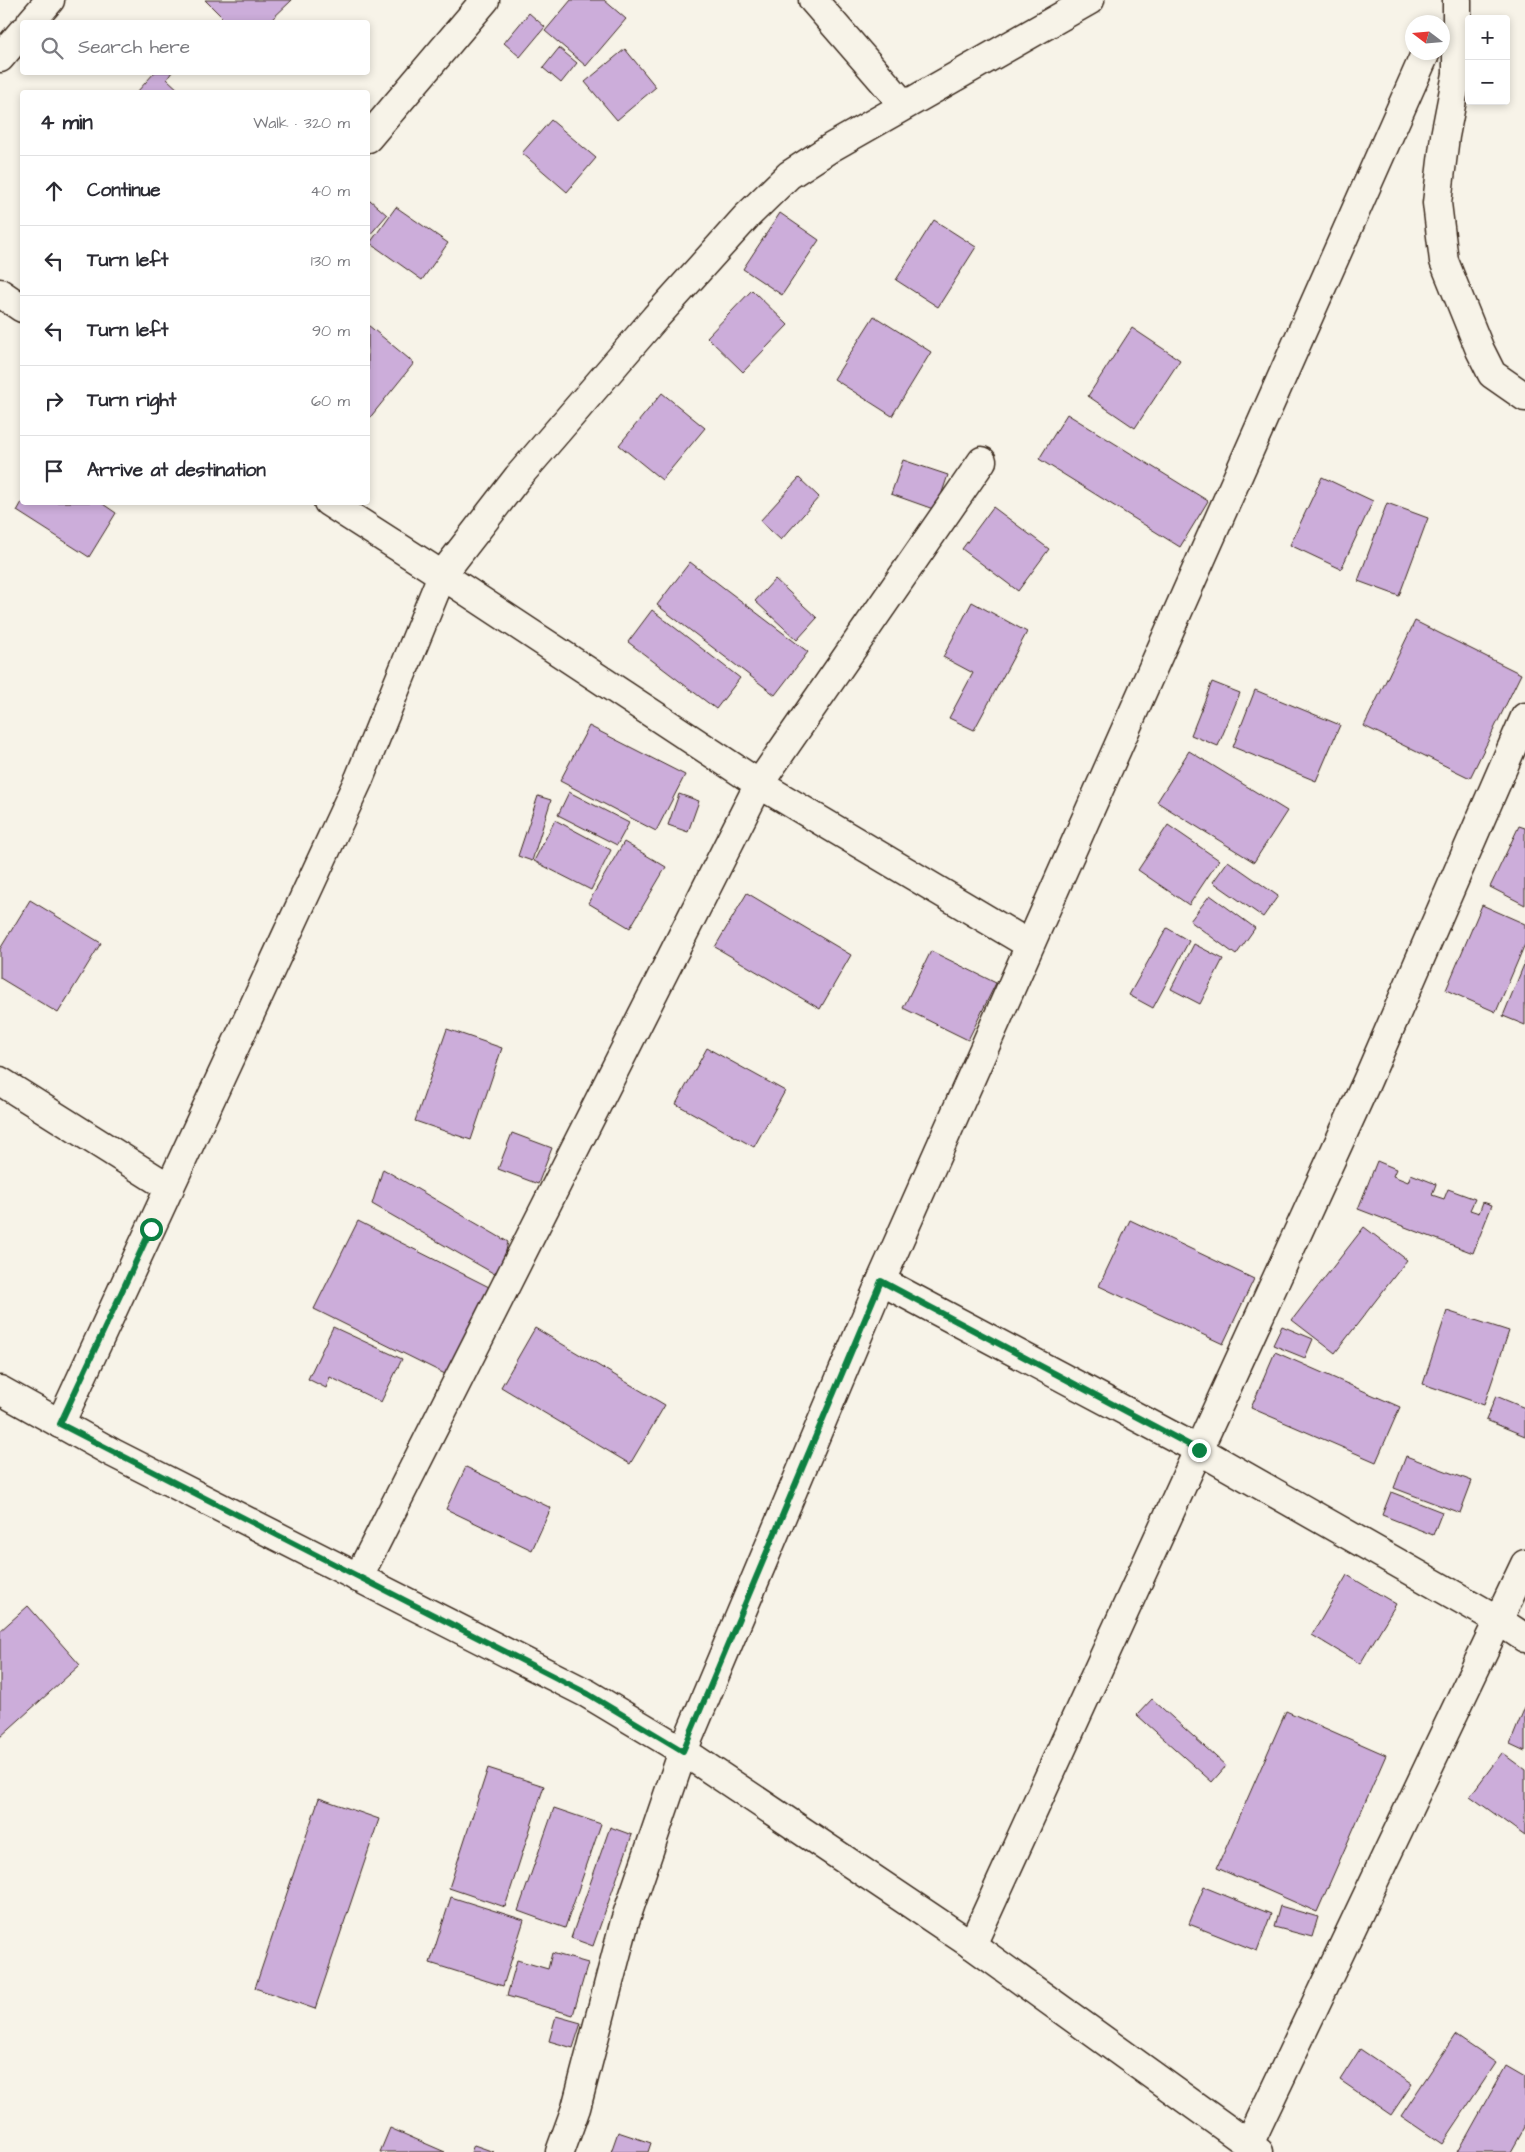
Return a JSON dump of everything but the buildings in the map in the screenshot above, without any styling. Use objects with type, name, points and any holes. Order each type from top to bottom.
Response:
[{"type":"street","points":[[33,20],[50,0]]},
{"type":"street","points":[[370,136],[485,0]]},
{"type":"street","points":[[813,0],[904,106]]},
{"type":"street","points":[[60,1424],[359,779],[442,575],[518,477],[747,216],[790,175],[832,147],[1090,0]]},
{"type":"street","points":[[1442,15],[1449,0]]},
{"type":"street","points":[[1457,0],[1457,74],[1445,136],[1437,203],[1444,261],[1480,350],[1492,374],[1525,397]]},
{"type":"street","points":[[0,58],[20,34]]},
{"type":"street","points":[[560,2152],[576,2108],[625,1921],[683,1751],[881,1281],[1422,60]]},
{"type":"street","points":[[0,293],[20,307]]},
{"type":"street","points":[[358,1578],[759,784],[982,461]]},
{"type":"street","points":[[333,505],[759,784],[1030,945]]},
{"type":"street","points":[[972,1945],[1367,1081],[1525,718]]},
{"type":"street","points":[[0,1081],[170,1188]]},
{"type":"street","points":[[881,1281],[1199,1450],[1498,1620],[1525,1638]]},
{"type":"street","points":[[0,1390],[60,1424],[588,1694],[683,1751],[972,1945],[1254,2148],[1525,1564]]},
{"type":"route","points":[[151,1229],[60,1424],[113,1453],[588,1694],[683,1751],[881,1281],[1199,1450]]}]
